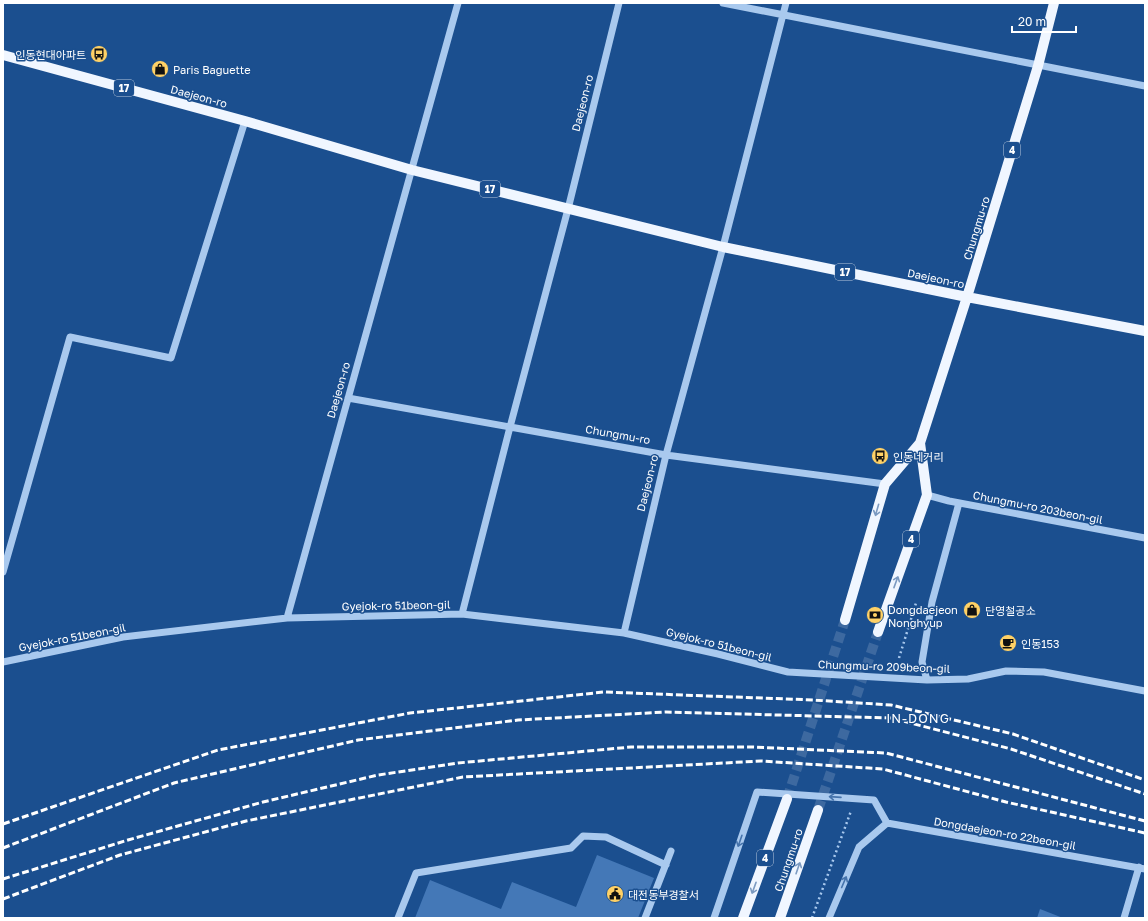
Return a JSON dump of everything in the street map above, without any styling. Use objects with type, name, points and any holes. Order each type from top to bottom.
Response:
[{"type":"main road","name":"Chungmu-ro","points":[[845,620],[885,484],[920,442],[967,297],[1038,66],[1054,3]]},
{"type":"main road","name":"Daejeon-ro","points":[[3,55],[246,122],[412,170],[723,247],[967,297],[1145,331]]},
{"type":"main road","name":"Chungmu-ro","points":[[878,632],[927,495],[920,442]]},
{"type":"main road","name":"Chungmu-ro","points":[[743,918],[786,799]]},
{"type":"main road","name":"Chungmu-ro","points":[[780,918],[818,810]]},
{"type":"street","name":"Daejeon-ro","points":[[286,618],[458,3]]},
{"type":"street","name":"Daejeon-ro","points":[[462,614],[568,209],[619,3]]},
{"type":"street","points":[[723,3],[1145,86]]},
{"type":"street","name":"Daejeon-ro","points":[[624,633],[666,455],[723,247],[786,3]]},
{"type":"street","points":[[3,572],[70,338],[171,358],[246,122]]},
{"type":"street","name":"Chungmu-ro","points":[[348,398],[666,455],[885,484]]},
{"type":"street","name":"Chungmu-ro 203beon-gil","points":[[927,495],[959,503],[1145,538]]},
{"type":"street","points":[[927,680],[922,662],[932,602],[959,503]]},
{"type":"street","name":"Gyejok-ro 51beon-gil","points":[[3,662],[123,637],[286,618],[462,614],[624,633],[718,654],[788,672]]},
{"type":"street","name":"Chungmu-ro 209beon-gil","points":[[788,672],[927,680],[968,679],[1006,671],[1044,672],[1145,689]]},
{"type":"street","points":[[714,918],[757,792],[874,800],[887,823],[859,847],[830,918]]},
{"type":"street","name":"Dongdaejeon-ro 22beon-gil","points":[[887,823],[1142,868]]},
{"type":"street","points":[[398,918],[416,873],[571,848],[583,836],[606,837],[666,864]]},
{"type":"street","points":[[645,918],[671,851]]},
{"type":"street","points":[[1124,918],[1142,868]]},
{"type":"path","points":[[812,918],[852,808]]},
{"type":"building","name":"대전동부경찰서","points":[[597,855],[654,878],[638,918],[415,918],[430,880],[501,909],[512,882],[576,907]]},
{"type":"building","points":[[1040,909],[1063,918],[1037,918]]},
{"type":"tunnel","points":[[787,799],[845,620]]},
{"type":"tunnel","points":[[818,810],[878,632]]},
{"type":"railway","points":[[3,824],[218,750],[410,713],[604,692],[813,700],[891,705],[1013,734],[1145,780]]},
{"type":"railway","points":[[3,848],[174,783],[358,740],[518,720],[666,712],[891,718],[1011,749],[1145,794]]},
{"type":"railway","points":[[3,879],[128,840],[263,802],[378,775],[458,763],[631,747],[753,747],[886,753],[1145,821]]},
{"type":"railway","points":[[3,899],[120,855],[246,821],[463,777],[761,761],[883,769],[1006,802],[1145,833]]},
{"type":"place","name":"인동현대아파트","points":[[99,54]]},
{"type":"place","name":"Paris Baguette","points":[[160,69]]},
{"type":"place","name":"인동네거리","points":[[880,456]]},
{"type":"place","name":"단영철공소","points":[[972,610]]},
{"type":"place","name":"Dongdaejeon Nonghyup","points":[[875,615]]},
{"type":"place","name":"인동153","points":[[1008,643]]},
{"type":"place","name":"대전동부경찰서","points":[[615,894]]},
{"type":"district","name":"IN-DONG","points":[[918,718]]}]
